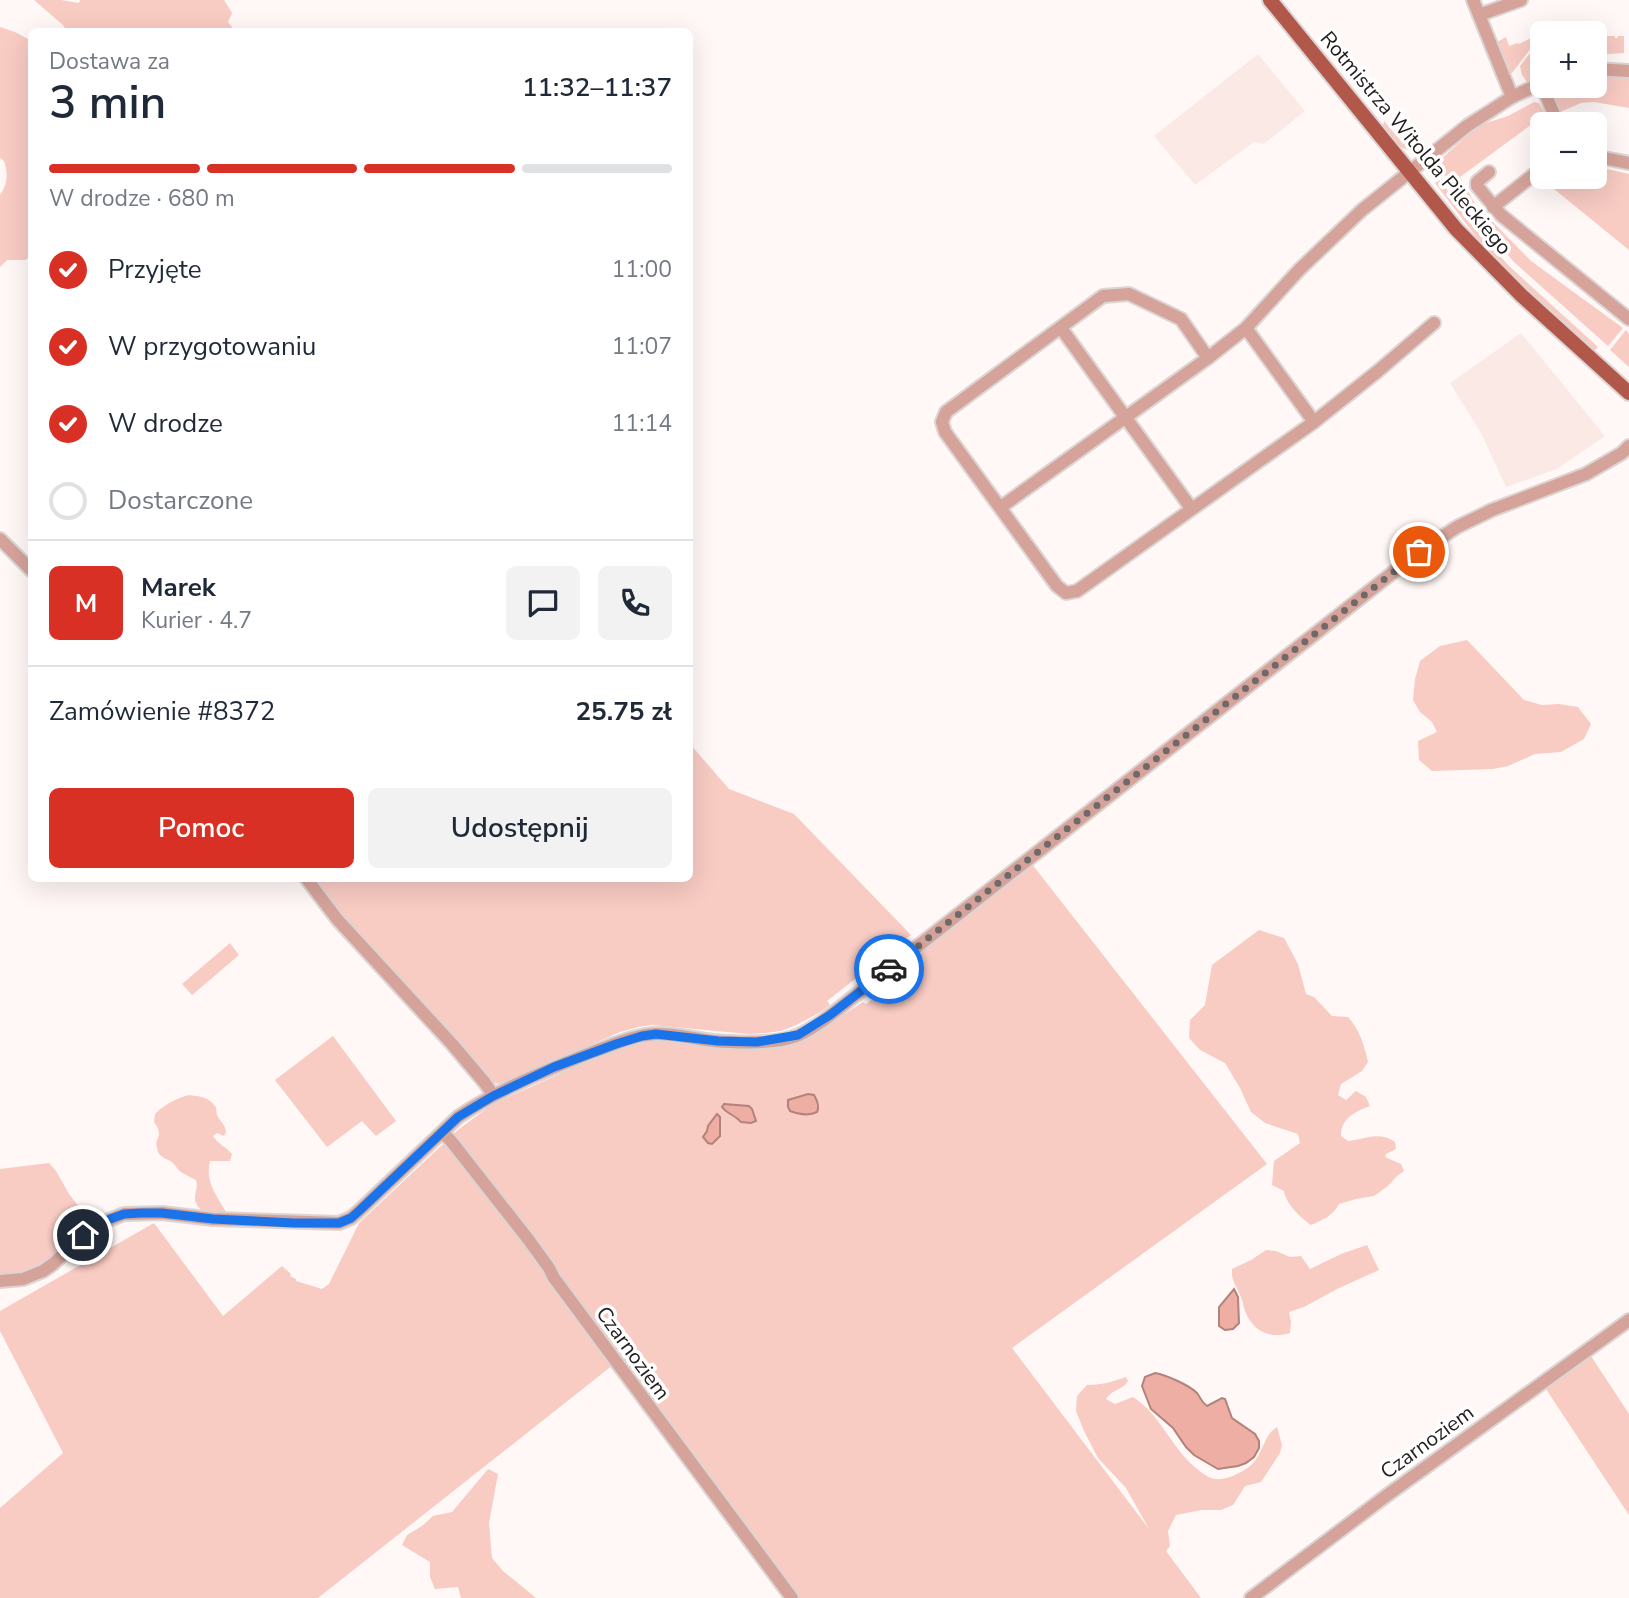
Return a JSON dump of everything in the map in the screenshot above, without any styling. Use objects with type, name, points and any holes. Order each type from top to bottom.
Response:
[{"type":"main road","name":"Rotmistrza Witolda Pileckiego","points":[[1270,0],[1456,229],[1550,323],[1629,393]]},
{"type":"street","points":[[1473,0],[1512,97]]},
{"type":"street","points":[[1479,15],[1521,0]]},
{"type":"street","points":[[1607,70],[1629,71]]},
{"type":"street","points":[[1001,508],[1247,328],[1299,270],[1408,172],[1467,126],[1512,97],[1530,89]]},
{"type":"street","points":[[1607,159],[1629,163]]},
{"type":"street","points":[[1489,172],[1477,186],[1493,206],[1629,318]]},
{"type":"street","points":[[1493,206],[1530,177]]},
{"type":"street","points":[[1208,358],[1181,320],[1129,294],[1103,296],[946,412],[942,422],[946,432],[1058,586],[1066,593],[1077,591],[1314,422],[1434,323]]},
{"type":"street","points":[[1062,328],[1191,508]]},
{"type":"street","points":[[1247,328],[1314,422]]},
{"type":"street","points":[[0,1281],[23,1279],[43,1271],[83,1235],[124,1214],[162,1213],[213,1219],[339,1223],[360,1210],[458,1117],[493,1096],[554,1067],[616,1044],[656,1034],[757,1042],[798,1035],[830,1015],[902,959],[1419,552],[1457,527],[1492,510],[1586,474],[1627,450]]},
{"type":"street","points":[[0,539],[28,566]]},
{"type":"street","points":[[309,882],[337,919],[452,1044],[493,1096]]},
{"type":"street","name":"Czarnoziem","points":[[443,1133],[528,1239],[623,1373],[792,1598]]},
{"type":"street","name":"Czarnoziem","points":[[1251,1598],[1386,1496],[1629,1320]]},
{"type":"shaded area","points":[[34,0],[79,3],[80,0],[224,0],[232,13],[228,22],[233,28],[65,28]]},
{"type":"shaded area","points":[[0,27],[28,39],[28,258],[7,260],[0,267],[0,195],[5,187],[7,174],[4,161],[0,158]]},
{"type":"shaded area","points":[[1607,36],[1624,36],[1624,53],[1607,54]]},
{"type":"shaded area","points":[[1506,37],[1509,46],[1530,38],[1530,49],[1510,73],[1497,42]]},
{"type":"shaded area","points":[[1530,53],[1528,83],[1522,75],[1520,66]]},
{"type":"shaded area","points":[[1258,54],[1305,111],[1264,144],[1254,142],[1195,185],[1154,136]]},
{"type":"shaded area","points":[[1607,77],[1629,78],[1629,108],[1594,102],[1581,103],[1558,112],[1553,98],[1607,98]]},
{"type":"shaded area","points":[[1534,102],[1539,103],[1544,112],[1530,112],[1530,126],[1460,177],[1474,202],[1531,261],[1623,328],[1608,346],[1514,262],[1470,212],[1438,165],[1440,160],[1483,124],[1508,116]]},
{"type":"shaded area","points":[[1384,121],[1401,141],[1418,149],[1406,149],[1398,144],[1383,126]]},
{"type":"shaded area","points":[[1607,169],[1629,174],[1629,250],[1554,189],[1607,189]]},
{"type":"shaded area","points":[[1440,180],[1467,218],[1509,266],[1598,347],[1595,350],[1490,255],[1435,183]]},
{"type":"shaded area","points":[[1626,330],[1629,334],[1629,367],[1610,350]]},
{"type":"shaded area","points":[[1521,333],[1605,436],[1557,469],[1506,487],[1481,433],[1450,383]]},
{"type":"shaded area","points":[[1467,640],[1524,700],[1542,705],[1578,707],[1591,724],[1584,739],[1561,752],[1535,754],[1508,766],[1493,769],[1432,771],[1419,760],[1418,741],[1437,732],[1413,700],[1420,661],[1440,646]]},
{"type":"shaded area","points":[[693,747],[729,789],[794,814],[911,935],[827,1001],[830,1005],[781,1031],[749,1034],[652,1025],[638,1027],[620,1032],[500,1084],[491,1082],[336,910],[331,899],[315,882],[693,882]]},
{"type":"shaded area","points":[[1031,863],[1267,1164],[1012,1348],[1149,1529],[1126,1488],[1098,1458],[1084,1431],[1076,1411],[1077,1396],[1087,1385],[1126,1377],[1126,1384],[1106,1399],[1115,1404],[1133,1397],[1151,1413],[1188,1461],[1215,1479],[1234,1476],[1252,1464],[1268,1436],[1277,1427],[1282,1445],[1280,1453],[1261,1482],[1245,1486],[1233,1505],[1221,1510],[1176,1515],[1168,1531],[1170,1546],[1166,1551],[1201,1598],[796,1598],[618,1361],[318,1598],[0,1598],[0,1508],[63,1453],[0,1331],[0,1311],[154,1223],[223,1316],[282,1266],[296,1281],[322,1289],[329,1284],[359,1223],[459,1129],[493,1104],[631,1044],[654,1040],[687,1041],[758,1049],[775,1047],[814,1034],[863,1002],[866,1004],[924,961],[918,951]]},
{"type":"shaded area","points":[[1259,930],[1284,938],[1298,964],[1306,994],[1314,997],[1332,1016],[1348,1017],[1361,1038],[1368,1062],[1362,1071],[1341,1084],[1338,1095],[1346,1100],[1356,1091],[1366,1097],[1370,1106],[1346,1120],[1341,1136],[1348,1141],[1384,1137],[1395,1142],[1396,1149],[1385,1157],[1401,1164],[1404,1171],[1374,1196],[1339,1204],[1330,1215],[1311,1225],[1298,1214],[1284,1191],[1272,1185],[1274,1161],[1300,1143],[1298,1134],[1265,1123],[1251,1112],[1225,1063],[1200,1050],[1189,1038],[1190,1020],[1205,1005],[1212,965]]},
{"type":"shaded area","points":[[230,943],[239,955],[192,995],[182,984]]},
{"type":"shaded area","points":[[333,1036],[396,1121],[376,1136],[362,1121],[327,1147],[275,1080]]},
{"type":"shaded area","points":[[808,1094],[814,1095],[816,1099],[817,1112],[804,1114],[790,1111],[788,1100]]},
{"type":"shaded area","points":[[189,1095],[213,1103],[226,1132],[224,1136],[217,1133],[213,1136],[232,1154],[230,1161],[210,1161],[209,1175],[226,1212],[211,1215],[201,1209],[195,1200],[196,1180],[181,1172],[158,1151],[156,1144],[159,1134],[154,1122],[155,1114],[170,1102]]},
{"type":"shaded area","points":[[724,1104],[749,1106],[756,1121],[741,1122],[722,1107]]},
{"type":"shaded area","points":[[717,1114],[720,1117],[720,1136],[712,1144],[703,1137]]},
{"type":"shaded area","points":[[49,1163],[91,1222],[61,1252],[40,1267],[28,1273],[0,1277],[0,1169]]},
{"type":"shaded area","points":[[1367,1245],[1379,1270],[1289,1312],[1290,1333],[1276,1335],[1263,1332],[1248,1318],[1233,1279],[1232,1269],[1266,1250],[1290,1257],[1301,1256],[1310,1269]]},
{"type":"shaded area","points":[[1234,1289],[1238,1297],[1239,1323],[1233,1329],[1225,1330],[1219,1326],[1219,1307]]},
{"type":"shaded area","points":[[1589,1353],[1629,1414],[1629,1515],[1544,1386]]},
{"type":"shaded area","points":[[1155,1373],[1189,1387],[1207,1406],[1225,1399],[1232,1418],[1255,1434],[1259,1441],[1254,1457],[1238,1466],[1218,1469],[1194,1455],[1173,1428],[1151,1409],[1142,1386],[1145,1377]]},
{"type":"shaded area","points":[[488,1469],[498,1474],[489,1523],[492,1558],[503,1571],[536,1598],[461,1598],[458,1587],[435,1589],[430,1577],[430,1562],[402,1545],[407,1535],[433,1516],[452,1512]]},
{"type":"way so far","points":[[889,969],[1419,552]]},
{"type":"route","points":[[83,1235],[110,1219],[124,1214],[141,1213],[213,1219],[339,1223],[360,1210],[458,1117],[530,1078],[642,1036],[656,1034],[757,1042],[798,1035],[830,1015],[889,969]]}]
